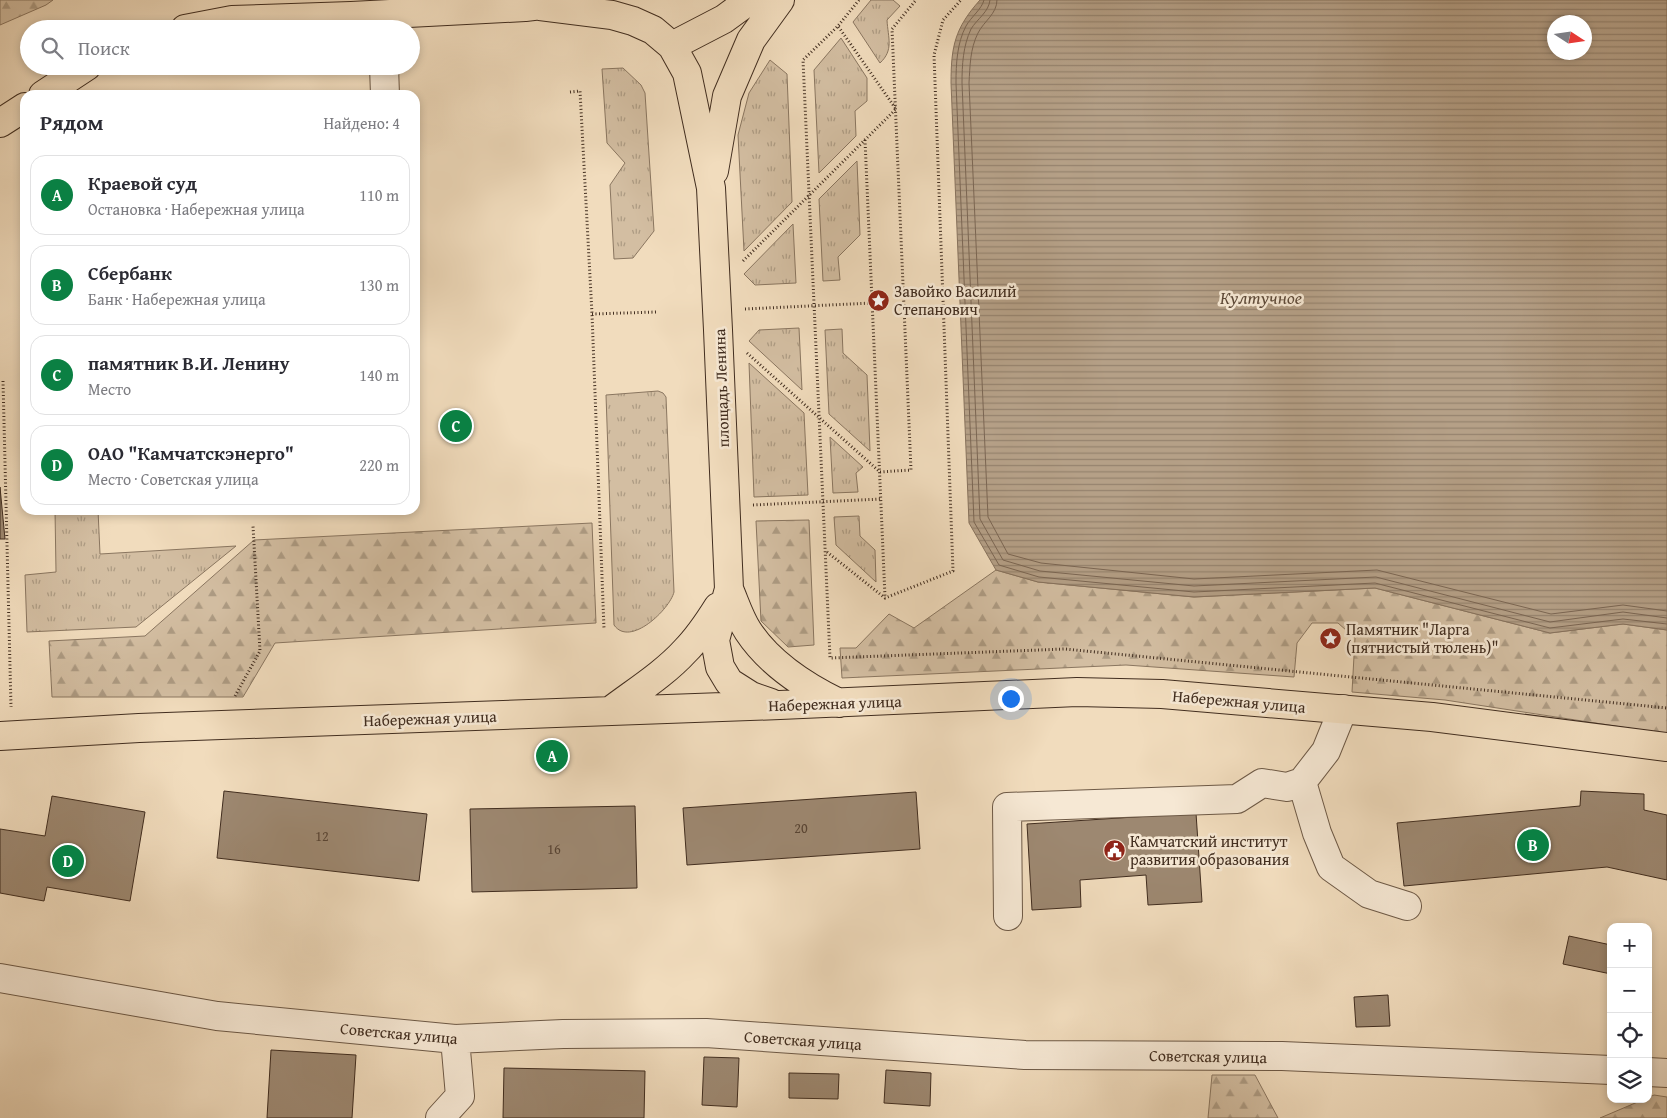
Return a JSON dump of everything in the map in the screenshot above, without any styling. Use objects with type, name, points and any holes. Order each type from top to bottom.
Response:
[{"type":"main road","name":"площадь Ленина","points":[[403,20],[540,6],[574,0]]},
{"type":"main road","points":[[672,46],[724,18],[750,0]]},
{"type":"main road","name":"площадь Ленина","points":[[712,188],[726,96],[751,40],[780,0]]},
{"type":"main road","name":"площадь Ленина","points":[[540,6],[612,15],[633,20],[654,30],[672,46],[687,73],[712,188],[729,589]]},
{"type":"main road","points":[[51,90],[73,75]]},
{"type":"main road","points":[[0,123],[20,110]]},
{"type":"main road","points":[[729,589],[748,630],[770,656],[821,694],[839,703]]},
{"type":"main road","points":[[729,589],[715,640],[720,667],[729,682],[751,696],[780,706]]},
{"type":"main road","points":[[610,711],[685,651],[710,621],[729,589]]},
{"type":"main road","name":"Набережная улица","points":[[0,736],[139,728],[780,706],[1077,692],[1162,694],[1432,717],[1667,748]]},
{"type":"street","points":[[384,75],[385,90]]},
{"type":"street","points":[[1008,916],[1007,807],[1237,799],[1262,783],[1287,787],[1302,782],[1326,751],[1343,710]]},
{"type":"street","points":[[1302,782],[1317,833],[1331,867],[1369,894],[1407,906]]},
{"type":"street","name":"Советская улица","points":[[0,978],[217,1016],[455,1039],[563,1034],[706,1033],[1025,1055],[1282,1056],[1607,1070]]},
{"type":"street","points":[[440,1118],[460,1096],[455,1039]]},
{"type":"street","points":[[1652,1072],[1667,1073]]},
{"type":"path","points":[[859,0],[838,26],[803,60],[830,658],[1065,649],[1667,708]]},
{"type":"path","points":[[743,349],[880,472],[911,470],[892,29],[916,0]]},
{"type":"path","points":[[885,598],[953,571],[934,55],[943,20],[961,0]]},
{"type":"path","points":[[838,26],[896,109]]},
{"type":"path","points":[[570,92],[580,91],[592,314],[604,630]]},
{"type":"path","points":[[739,265],[896,109]]},
{"type":"path","points":[[865,140],[885,598]]},
{"type":"path","points":[[904,296],[942,294]]},
{"type":"path","points":[[741,309],[872,302]]},
{"type":"path","points":[[592,314],[656,312]]},
{"type":"path","points":[[3,381],[2,441],[11,711]]},
{"type":"path","points":[[750,505],[881,499]]},
{"type":"path","points":[[232,700],[260,652],[253,526]]},
{"type":"path","points":[[826,551],[885,598]]},
{"type":"green space","points":[[0,0],[53,0],[46,5],[0,25]]},
{"type":"green space","points":[[871,0],[893,0],[900,6],[887,20],[889,48],[880,63],[853,22]]},
{"type":"green space","points":[[841,38],[867,78],[867,101],[855,111],[856,136],[819,173],[814,70]]},
{"type":"green space","points":[[770,60],[787,74],[792,202],[744,251],[738,135],[749,93]]},
{"type":"green space","points":[[623,68],[641,85],[645,93],[654,231],[633,258],[614,259],[610,185],[625,163],[607,143],[602,69]]},
{"type":"green space","points":[[857,161],[860,235],[838,257],[840,280],[823,281],[819,199]]},
{"type":"green space","points":[[793,224],[796,283],[755,285],[744,274]]},
{"type":"green space","points":[[799,328],[802,390],[749,341],[759,330]]},
{"type":"green space","points":[[842,329],[843,353],[867,375],[870,451],[829,414],[825,330]]},
{"type":"green space","points":[[749,363],[804,413],[808,495],[754,497]]},
{"type":"green space","points":[[658,391],[666,397],[674,592],[665,608],[648,624],[630,632],[621,631],[614,625],[606,395]]},
{"type":"green space","points":[[830,437],[863,467],[856,473],[858,492],[833,493]]},
{"type":"green space","points":[[55,515],[98,515],[100,554],[236,546],[136,627],[27,632],[25,575],[56,572]]},
{"type":"green space","points":[[859,516],[860,536],[875,550],[876,582],[836,545],[834,517]]},
{"type":"green space","points":[[809,520],[814,645],[788,647],[761,621],[756,521]]},
{"type":"green space","points":[[592,523],[596,623],[275,643],[243,697],[52,697],[49,641],[145,636],[254,540]]},
{"type":"green space","points":[[996,570],[1038,582],[1194,597],[1375,588],[1550,633],[1623,624],[1667,630],[1667,734],[1445,700],[1352,692],[1355,638],[1338,623],[1312,623],[1297,643],[1294,677],[1126,665],[842,678],[840,648],[856,648],[889,614],[914,628]]},
{"type":"green space","points":[[1212,1075],[1255,1075],[1278,1118],[1208,1118]]},
{"type":"green space","points":[[1652,1096],[1667,1097],[1667,1118],[1600,1118],[1635,1103],[1652,1103]]},
{"type":"water","name":"Култучное","points":[[980,0],[1667,0],[1667,630],[1623,624],[1550,633],[1375,588],[1194,597],[1038,582],[996,570],[969,523],[951,83],[952,58],[956,38],[965,20]]},
{"type":"building","points":[[0,487],[5,539],[0,539]]},
{"type":"building","points":[[224,791],[427,814],[419,881],[217,858]]},
{"type":"building","points":[[1581,791],[1644,794],[1644,810],[1667,815],[1667,880],[1607,867],[1404,886],[1397,823],[1580,806]]},
{"type":"building","points":[[916,792],[920,849],[687,865],[683,808]]},
{"type":"building","points":[[52,796],[145,812],[130,901],[47,887],[44,901],[0,893],[0,829],[45,836]]},
{"type":"building","points":[[635,806],[637,888],[472,892],[470,809]]},
{"type":"building","name":"Камчатский институт развития образования","points":[[1196,813],[1202,902],[1148,905],[1146,875],[1080,880],[1081,907],[1032,910],[1027,824]]},
{"type":"building","points":[[1569,936],[1607,944],[1607,973],[1563,964]]},
{"type":"building","points":[[1388,995],[1390,1026],[1356,1027],[1354,997]]},
{"type":"building","points":[[271,1050],[356,1055],[352,1118],[267,1118]]},
{"type":"building","points":[[704,1057],[739,1058],[737,1107],[702,1105]]},
{"type":"building","points":[[504,1068],[645,1071],[644,1118],[503,1118]]},
{"type":"building","points":[[886,1070],[931,1073],[930,1106],[884,1103]]},
{"type":"building","points":[[789,1073],[839,1074],[838,1099],[789,1098]]},
{"type":"place","name":"Завойко Василий Степанович","points":[[878,300]]},
{"type":"place","name":"памятник В.И. Ленину","points":[[456,426]]},
{"type":"place","name":"Памятник \"Ларга (пятнистый тюлень)\"","points":[[1330,638]]},
{"type":"place","name":"Краевой суд","points":[[552,756]]},
{"type":"place","name":"Сбербанк","points":[[1533,845]]},
{"type":"place","name":"Камчатский институт развития образования","points":[[1114,850]]},
{"type":"place","name":"ОАО \"Камчатскэнерго\"","points":[[68,861]]}]
